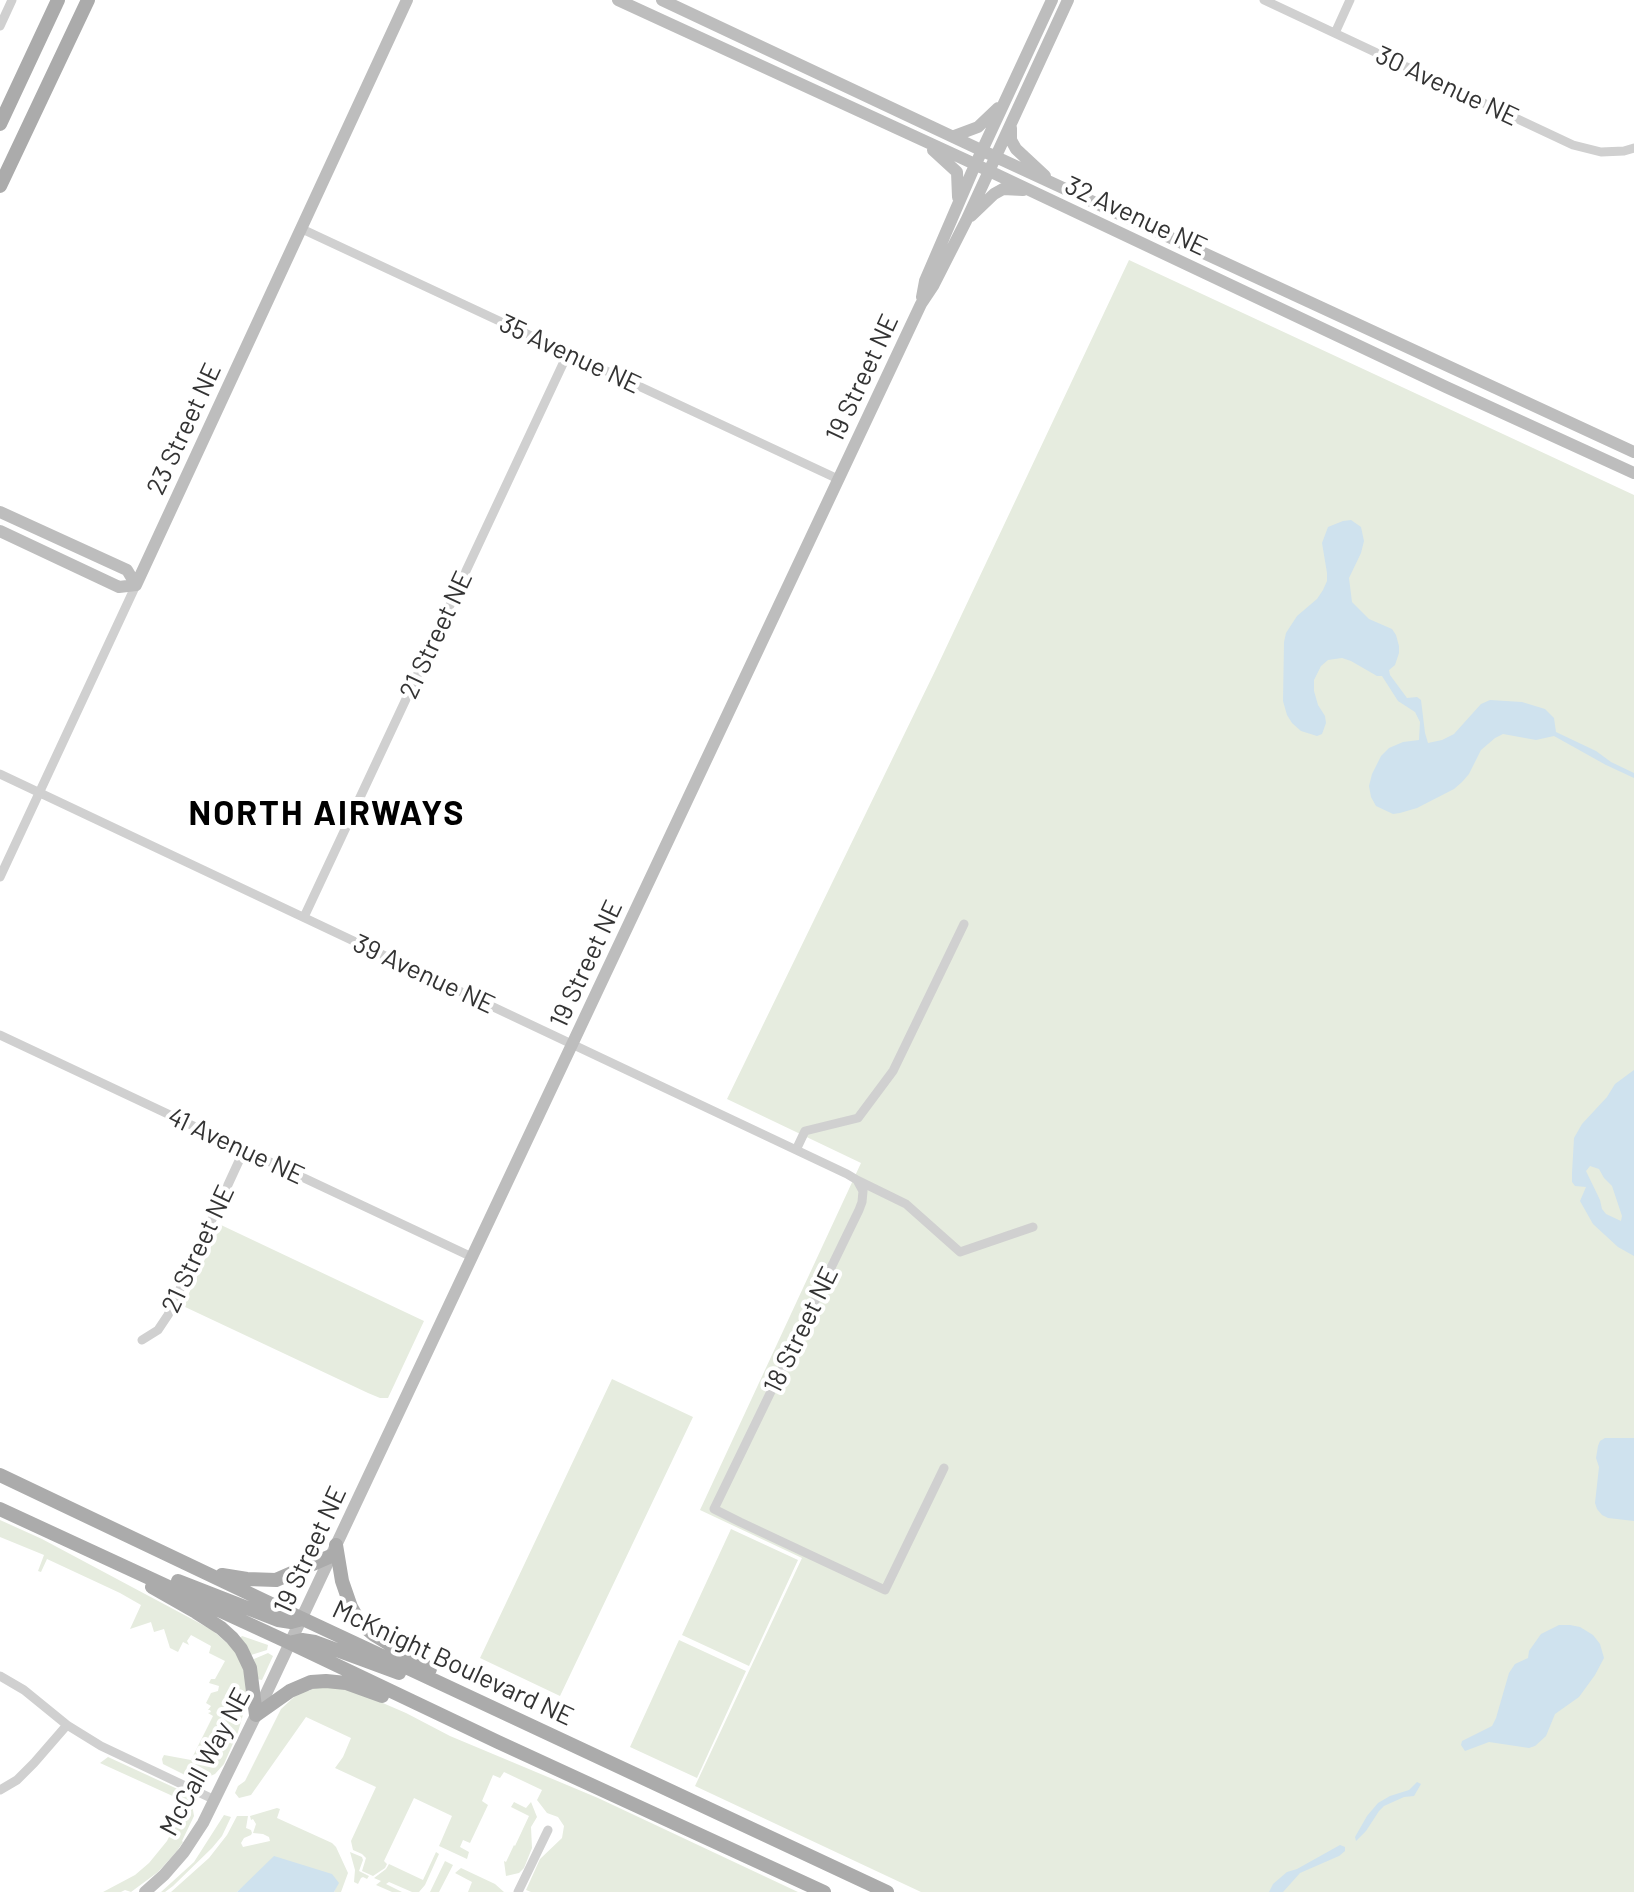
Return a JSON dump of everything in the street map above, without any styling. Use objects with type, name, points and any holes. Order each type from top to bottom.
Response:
[{"type":"main road","points":[[0,124],[58,0]]},
{"type":"main road","points":[[0,186],[88,0]]},
{"type":"main road","name":"McKnight Boulevard NE","points":[[0,1475],[887,1892]]},
{"type":"main road","name":"McKnight Boulevard NE","points":[[0,1509],[824,1892]]},
{"type":"main road","points":[[202,1571],[247,1579],[276,1580],[334,1550],[351,1607],[360,1623],[393,1647],[499,1710]]},
{"type":"main road","points":[[98,1554],[196,1612],[232,1638],[250,1668],[256,1715],[302,1685],[326,1681],[346,1683],[498,1742]]},
{"type":"main road","points":[[137,1571],[178,1581],[278,1620],[291,1622],[302,1619]]},
{"type":"main road","points":[[290,1643],[302,1640],[315,1642],[460,1692]]},
{"type":"street","points":[[0,26],[12,0]]},
{"type":"street","name":"23 Street NE","points":[[0,877],[407,0]]},
{"type":"street","name":"32 Avenue NE","points":[[618,0],[1634,473]]},
{"type":"street","name":"32 Avenue NE","points":[[662,0],[1634,452]]},
{"type":"street","name":"19 Street NE","points":[[290,1643],[921,304],[966,221],[988,171],[989,154],[1005,102],[1052,0]]},
{"type":"street","name":"19 Street NE","points":[[921,304],[925,281],[976,165],[1011,127],[1068,0]]},
{"type":"street","name":"30 Avenue NE","points":[[1264,0],[1573,145],[1601,152],[1634,148]]},
{"type":"street","points":[[1335,33],[1350,0]]},
{"type":"street","points":[[954,136],[978,127],[1005,102]]},
{"type":"street","points":[[1011,127],[1011,140],[1016,149],[1050,181]]},
{"type":"street","points":[[922,140],[957,172],[958,206]]},
{"type":"street","points":[[966,221],[1003,189],[1029,190]]},
{"type":"street","name":"35 Avenue NE","points":[[302,229],[838,479]]},
{"type":"street","name":"21 Street NE","points":[[304,917],[568,353]]},
{"type":"street","points":[[0,512],[127,570],[136,585],[119,587],[0,531]]},
{"type":"street","points":[[0,524],[7,522],[61,540]]},
{"type":"street","points":[[0,540],[16,539]]},
{"type":"street","name":"39 Avenue NE","points":[[0,774],[852,1177],[906,1204],[960,1252],[1033,1227]]},
{"type":"street","points":[[796,1150],[805,1131],[858,1118],[893,1071],[964,924]]},
{"type":"street","name":"41 Avenue NE","points":[[0,1035],[472,1257]]},
{"type":"street","name":"21 Street NE","points":[[142,1340],[158,1330],[168,1315],[244,1150]]},
{"type":"street","name":"18 Street NE","points":[[852,1177],[863,1191],[859,1210],[714,1509],[885,1590],[944,1468]]},
{"type":"street","name":"McCall Way NE","points":[[145,1892],[184,1852],[215,1800],[290,1643]]},
{"type":"street","points":[[0,1676],[101,1746],[215,1800]]},
{"type":"street","points":[[0,1790],[17,1780],[67,1725]]},
{"type":"street","points":[[518,1892],[548,1830]]},
{"type":"shaded area","points":[[1129,260],[1634,495],[1634,1892],[921,1892],[695,1786],[802,1558],[700,1510],[861,1163],[727,1099],[936,669]]},
{"type":"shaded area","points":[[221,1225],[424,1321],[388,1398],[368,1393],[183,1306]]},
{"type":"shaded area","points":[[612,1379],[693,1417],[560,1696],[480,1658]]},
{"type":"shaded area","points":[[0,1520],[42,1539],[212,1630],[235,1650],[248,1688],[247,1701],[224,1764],[215,1774],[204,1779],[191,1778],[163,1764],[162,1759],[164,1755],[191,1760],[213,1716],[208,1713],[211,1706],[206,1703],[219,1686],[209,1683],[215,1679],[225,1661],[209,1653],[211,1646],[191,1635],[187,1641],[189,1645],[183,1642],[178,1652],[170,1648],[164,1629],[154,1632],[151,1622],[130,1629],[141,1605],[47,1559],[41,1572],[38,1571],[44,1555],[0,1537]]},
{"type":"shaded area","points":[[731,1529],[798,1560],[749,1666],[682,1635]]},
{"type":"shaded area","points":[[242,1636],[268,1645],[267,1650],[251,1655],[240,1638]]},
{"type":"shaded area","points":[[679,1640],[746,1671],[697,1778],[630,1747]]},
{"type":"shaded area","points":[[268,1653],[273,1656],[262,1680],[257,1679],[254,1659]]},
{"type":"shaded area","points":[[325,1686],[355,1691],[406,1713],[450,1736],[598,1798],[798,1892],[526,1890],[540,1859],[562,1838],[564,1826],[558,1817],[547,1813],[537,1800],[542,1790],[504,1772],[500,1778],[493,1775],[482,1801],[488,1805],[470,1843],[463,1840],[460,1847],[469,1852],[467,1859],[439,1846],[452,1816],[414,1798],[384,1861],[387,1864],[385,1868],[373,1876],[362,1871],[366,1858],[353,1850],[351,1841],[376,1787],[335,1768],[351,1738],[306,1717],[251,1795],[239,1798],[235,1793],[245,1781],[281,1709],[307,1690]]},
{"type":"shaded area","points":[[108,1757],[184,1792],[193,1803],[194,1816],[177,1851],[158,1872],[131,1892],[103,1892],[135,1875],[149,1863],[167,1841],[182,1811],[177,1798],[100,1763]]},
{"type":"shaded area","points":[[514,1802],[526,1808],[531,1802],[537,1817],[531,1827],[532,1848],[524,1868],[519,1873],[506,1876],[504,1861],[529,1816],[511,1807]]},
{"type":"shaded area","points":[[280,1809],[277,1818],[336,1847],[348,1873],[341,1892],[334,1892],[338,1883],[244,1886],[237,1892],[171,1892],[209,1858],[237,1816],[248,1816],[246,1828],[252,1833],[244,1838],[241,1843],[243,1847],[270,1841],[263,1834],[253,1833],[256,1824],[250,1816]]},
{"type":"shaded area","points":[[224,1815],[231,1817],[222,1836],[173,1886],[161,1892],[194,1862]]},
{"type":"shaded area","points":[[350,1852],[362,1857],[359,1871],[369,1876],[367,1879],[361,1878],[358,1884],[354,1882],[355,1870]]},
{"type":"shaded area","points":[[436,1852],[439,1854],[419,1892],[389,1882],[386,1884],[402,1892],[392,1892],[376,1885],[381,1881],[374,1878],[389,1864],[423,1880]]},
{"type":"shaded area","points":[[445,1861],[453,1865],[439,1892],[430,1892]]},
{"type":"shaded area","points":[[461,1868],[495,1884],[504,1892],[468,1892],[472,1882],[455,1873]]},
{"type":"water","points":[[1351,520],[1361,527],[1364,541],[1349,578],[1352,602],[1369,619],[1392,629],[1396,635],[1399,653],[1395,665],[1389,670],[1390,675],[1407,698],[1417,697],[1421,700],[1428,743],[1454,734],[1481,704],[1490,700],[1522,702],[1545,709],[1554,718],[1556,732],[1634,773],[1634,778],[1554,736],[1536,740],[1503,734],[1481,750],[1469,774],[1454,789],[1400,813],[1393,814],[1376,806],[1369,786],[1372,774],[1389,748],[1419,740],[1420,722],[1415,712],[1398,701],[1382,676],[1342,658],[1328,660],[1314,680],[1318,705],[1325,716],[1322,734],[1317,736],[1301,731],[1287,715],[1283,701],[1286,633],[1297,616],[1317,599],[1327,581],[1322,543],[1328,527]]},
{"type":"water","points":[[1634,1070],[1634,1256],[1618,1247],[1593,1224],[1580,1201],[1586,1187],[1575,1186],[1572,1182],[1574,1138],[1615,1084]],"holes":[[[1590,1166],[1599,1169],[1612,1186],[1621,1221],[1602,1209],[1586,1171]]]},
{"type":"water","points":[[1605,1438],[1634,1438],[1634,1521],[1608,1518],[1597,1509],[1599,1467],[1596,1458],[1600,1441]]},
{"type":"water","points":[[1559,1625],[1580,1627],[1593,1635],[1600,1644],[1604,1658],[1579,1697],[1555,1714],[1546,1736],[1535,1746],[1529,1748],[1489,1742],[1465,1751],[1462,1741],[1492,1726],[1509,1673],[1515,1664],[1528,1658],[1529,1651],[1541,1634]]},
{"type":"water","points":[[1417,1782],[1421,1784],[1414,1796],[1384,1806],[1356,1841],[1355,1837],[1367,1816],[1378,1803],[1409,1790]]},
{"type":"water","points":[[1340,1845],[1345,1847],[1345,1851],[1339,1856],[1300,1873],[1283,1892],[1269,1892],[1287,1872]]},
{"type":"water","points":[[274,1856],[332,1874],[339,1883],[334,1892],[237,1892]]},
{"type":"district","name":"NORTH AIRWAYS","points":[[327,814]]}]
